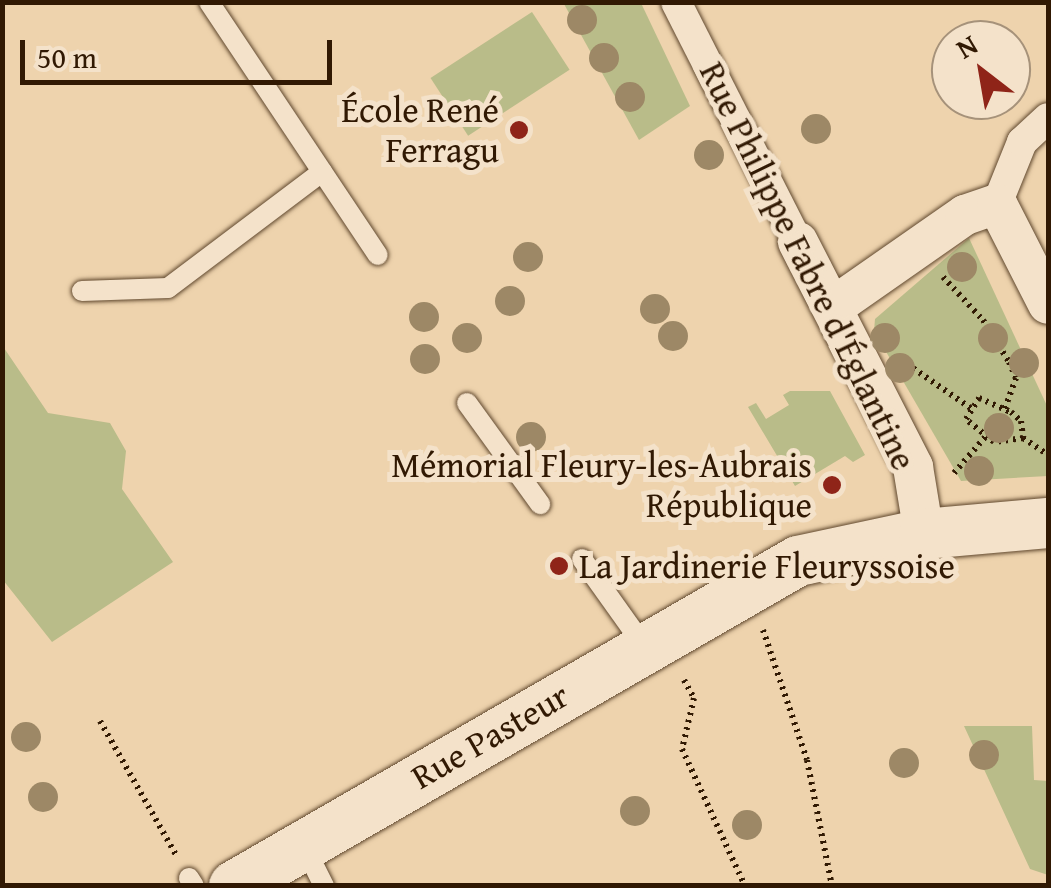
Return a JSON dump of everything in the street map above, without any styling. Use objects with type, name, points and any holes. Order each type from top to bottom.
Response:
[{"type":"street","name":"Rue Philippe Fabre d'Églantine","points":[[676,2],[913,467],[924,534]]},
{"type":"street","points":[[832,306],[965,216],[997,204],[1022,142],[1048,118]]},
{"type":"street","points":[[997,204],[1048,304]]},
{"type":"street","name":"Rue Pasteur","points":[[205,883],[314,865],[644,646],[750,596],[798,561],[924,534],[1048,523]]},
{"type":"lane","points":[[209,2],[378,255]]},
{"type":"lane","points":[[82,291],[168,288],[322,172]]},
{"type":"lane","points":[[467,403],[540,504]]},
{"type":"lane","points":[[582,558],[644,646]]},
{"type":"path","points":[[928,267],[983,320],[1009,362],[1016,378],[1005,409]]},
{"type":"path","points":[[898,349],[903,360],[972,409]]},
{"type":"path","points":[[979,398],[1021,421],[1023,438],[1010,444],[986,436],[966,419],[979,398]]},
{"type":"path","points":[[947,482],[986,436]]},
{"type":"path","points":[[1023,438],[1048,454]]},
{"type":"path","points":[[750,596],[807,760],[832,886]]},
{"type":"path","points":[[644,646],[669,653],[694,698],[682,750],[745,886]]},
{"type":"path","points":[[100,721],[205,883]]},
{"type":"green space","points":[[641,3],[690,106],[639,140],[564,4]]},
{"type":"green space","points":[[532,12],[570,70],[468,136],[431,78]]},
{"type":"green space","points":[[969,238],[1048,408],[1048,476],[961,481],[874,331],[875,319]]},
{"type":"green space","points":[[2,345],[48,413],[110,423],[126,451],[122,489],[173,562],[52,642],[3,580]]},
{"type":"green space","points":[[790,391],[830,391],[865,455],[853,462],[845,456],[795,486],[748,407],[756,403],[766,419],[789,405],[783,395]]},
{"type":"green space","points":[[964,726],[1032,726],[1034,780],[1048,781],[1048,875],[1030,869]]},
{"type":"place","name":"École René Ferragu","points":[[519,130]]},
{"type":"place","name":"Mémorial Fleury-les-Aubrais République","points":[[832,485]]},
{"type":"place","name":"La Jardinerie Fleuryssoise","points":[[559,566]]}]
